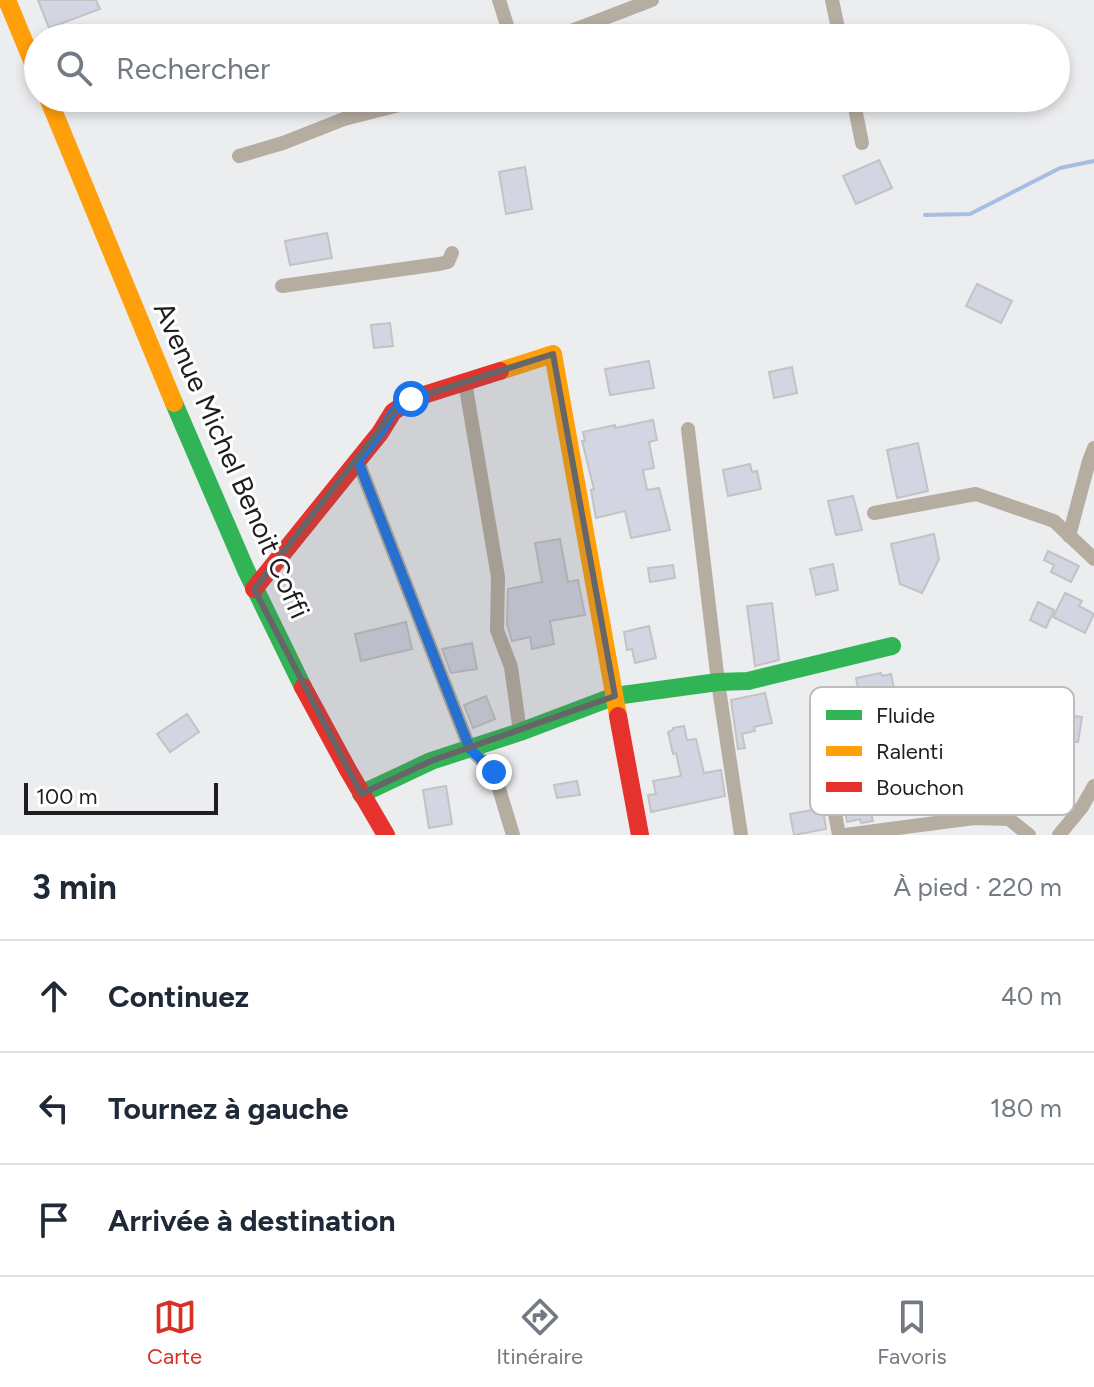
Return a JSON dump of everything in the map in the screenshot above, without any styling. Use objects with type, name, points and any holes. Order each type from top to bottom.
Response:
[{"type":"street","points":[[7,0],[24,41]]},
{"type":"street","points":[[499,0],[507,24]]},
{"type":"street","points":[[589,24],[652,0]]},
{"type":"street","points":[[832,0],[837,24]]},
{"type":"street","name":"Avenue Michel Benoit Coffi","points":[[54,112],[254,589],[361,794],[386,835]]},
{"type":"street","points":[[239,156],[372,112]]},
{"type":"street","points":[[856,112],[862,143]]},
{"type":"street","points":[[282,286],[439,264],[448,262],[452,253]]},
{"type":"street","points":[[254,589],[380,433],[393,412],[411,399],[553,354],[640,835]]},
{"type":"street","points":[[465,382],[498,577],[497,630],[511,667],[520,732]]},
{"type":"street","points":[[688,429],[718,682],[741,835]]},
{"type":"street","points":[[1069,536],[1094,448]]},
{"type":"street","points":[[358,461],[470,749],[494,772],[513,835]]},
{"type":"street","points":[[874,513],[976,494],[1054,521],[1094,559]]},
{"type":"street","points":[[361,794],[431,761],[615,696],[748,681],[892,646]]},
{"type":"street","points":[[1059,835],[1082,807],[1094,786]]},
{"type":"street","points":[[835,815],[839,835]]},
{"type":"street","points":[[845,835],[974,818],[1009,819],[1029,835]]},
{"type":"highlighted area","points":[[553,354],[615,696],[431,761],[361,794],[254,589],[393,412],[411,399]]},
{"type":"building","points":[[38,0],[96,0],[100,9],[60,24],[47,24]]},
{"type":"building","points":[[879,160],[892,188],[856,204],[843,176]]},
{"type":"building","points":[[525,167],[532,209],[506,214],[499,172]]},
{"type":"building","points":[[327,233],[332,258],[290,265],[285,241]]},
{"type":"building","points":[[977,284],[1012,301],[1001,323],[966,306]]},
{"type":"building","points":[[390,323],[393,346],[374,348],[371,325]]},
{"type":"building","points":[[649,361],[654,388],[610,395],[605,369]]},
{"type":"building","points":[[792,367],[797,393],[774,398],[769,372]]},
{"type":"building","points":[[653,420],[657,440],[649,442],[654,468],[643,470],[647,490],[659,488],[670,530],[631,538],[625,511],[596,518],[583,432]]},
{"type":"building","points":[[918,443],[928,491],[897,498],[887,450]]},
{"type":"building","points":[[750,464],[752,472],[757,471],[761,489],[728,496],[723,470]]},
{"type":"building","points":[[853,496],[862,530],[836,535],[828,501]]},
{"type":"building","points":[[934,534],[939,559],[922,593],[900,584],[891,544]]},
{"type":"building","points":[[560,539],[568,582],[578,580],[585,615],[550,621],[554,644],[532,649],[530,637],[512,641],[507,624],[508,589],[542,582],[535,543]]},
{"type":"building","points":[[1048,551],[1079,566],[1071,582],[1051,572],[1054,565],[1044,560]]},
{"type":"building","points":[[833,564],[838,590],[816,595],[810,569]]},
{"type":"building","points":[[673,565],[675,578],[650,582],[648,568]]},
{"type":"building","points":[[1065,593],[1082,601],[1079,606],[1094,614],[1085,633],[1053,617]]},
{"type":"building","points":[[1038,602],[1054,610],[1046,628],[1030,620]]},
{"type":"building","points":[[772,603],[779,660],[755,666],[747,606]]},
{"type":"building","points":[[406,622],[412,649],[361,661],[355,634]]},
{"type":"building","points":[[649,626],[656,658],[635,663],[632,649],[627,650],[624,632]]},
{"type":"building","points":[[472,643],[477,669],[451,673],[442,649]]},
{"type":"building","points":[[891,674],[894,687],[858,687],[856,678]]},
{"type":"building","points":[[765,693],[772,723],[754,727],[755,731],[742,734],[745,748],[738,749],[731,700]]},
{"type":"building","points":[[486,696],[495,719],[473,728],[464,705]]},
{"type":"building","points":[[187,714],[199,732],[170,752],[157,734]]},
{"type":"building","points":[[1074,716],[1082,717],[1078,742],[1074,741]]},
{"type":"building","points":[[684,726],[687,740],[696,739],[704,773],[721,770],[725,796],[651,812],[648,795],[656,794],[653,781],[681,776],[668,732]]},
{"type":"building","points":[[577,781],[580,795],[557,798],[554,785]]},
{"type":"building","points":[[446,786],[452,824],[429,828],[423,790]]},
{"type":"building","points":[[810,810],[810,815],[824,815],[826,829],[794,835],[790,814]]},
{"type":"building","points":[[846,815],[872,815],[873,821],[861,823],[860,819],[847,822]]},
{"type":"waterway","points":[[925,215],[970,214],[1060,168],[1094,161]]},
{"type":"traffic: fast","points":[[174,403],[246,570],[303,687]]},
{"type":"traffic: fast","points":[[361,794],[431,761],[615,696],[748,681],[892,646]]},
{"type":"traffic: slow","points":[[7,0],[24,41]]},
{"type":"traffic: slow","points":[[54,112],[174,403]]},
{"type":"traffic: slow","points":[[500,371],[553,354],[618,716]]},
{"type":"traffic: jam","points":[[254,589],[380,433],[393,412],[411,399],[500,371]]},
{"type":"traffic: jam","points":[[303,687],[386,835]]},
{"type":"traffic: jam","points":[[618,716],[640,835]]},
{"type":"route","points":[[411,399],[393,412],[358,461],[470,749],[494,772]]}]
